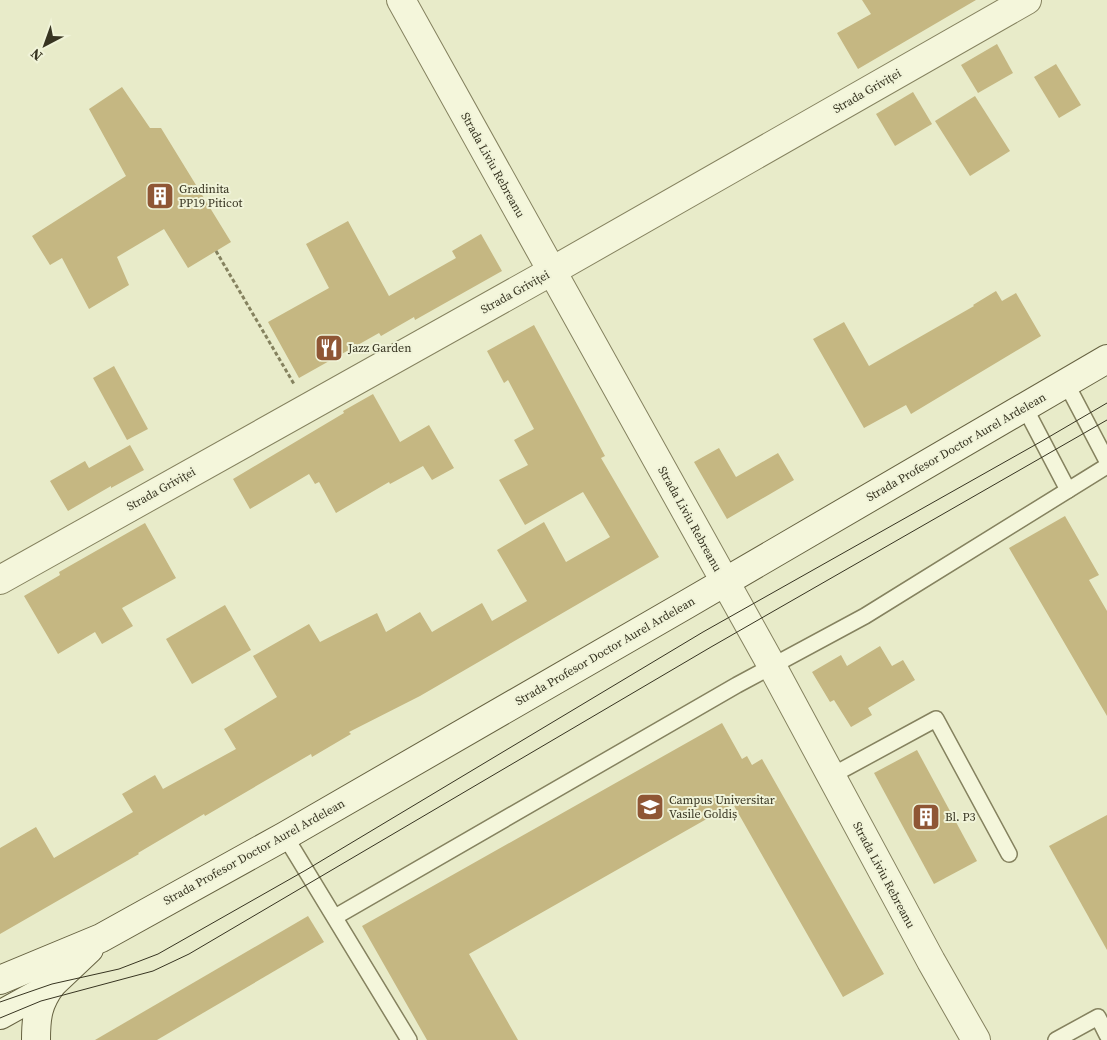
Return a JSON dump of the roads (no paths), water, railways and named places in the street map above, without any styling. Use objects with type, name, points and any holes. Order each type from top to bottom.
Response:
[{"type":"street","name":"Strada Liviu Rebreanu","points":[[401,0],[772,666],[931,961],[976,1040]]},
{"type":"street","name":"Strada Griviței","points":[[0,580],[552,271],[1027,0]]},
{"type":"street","name":"Strada Profesor Doctor Aurel Ardelean","points":[[0,980],[101,938],[284,836],[1107,359]]},
{"type":"street","name":"Strada Profesor Doctor Aurel Ardelean","points":[[0,1015],[52,984],[101,938]]},
{"type":"street","points":[[36,1040],[38,1008],[43,996],[52,984]]},
{"type":"lane","points":[[1066,383],[1107,461]]},
{"type":"lane","points":[[1024,408],[1068,490]]},
{"type":"lane","points":[[335,917],[772,666],[866,616],[1107,466]]},
{"type":"lane","points":[[831,776],[936,719],[1009,854]]},
{"type":"lane","points":[[284,836],[409,1040]]},
{"type":"lane","points":[[1056,1040],[1102,1015],[1107,1035]]},
{"type":"tram line","points":[[0,1002],[52,984],[119,969],[158,954],[306,870],[703,632],[1107,403]]},
{"type":"tram line","points":[[0,1018],[41,1001],[153,971],[189,954],[711,647],[1107,420]]},
{"type":"place","name":"Gradinita PP19 Piticot","points":[[160,196]]},
{"type":"place","name":"Jazz Garden","points":[[329,348]]},
{"type":"place","name":"Campus Universitar Vasile Goldiș","points":[[650,807]]},
{"type":"place","name":"Bl. P3","points":[[926,817]]}]
